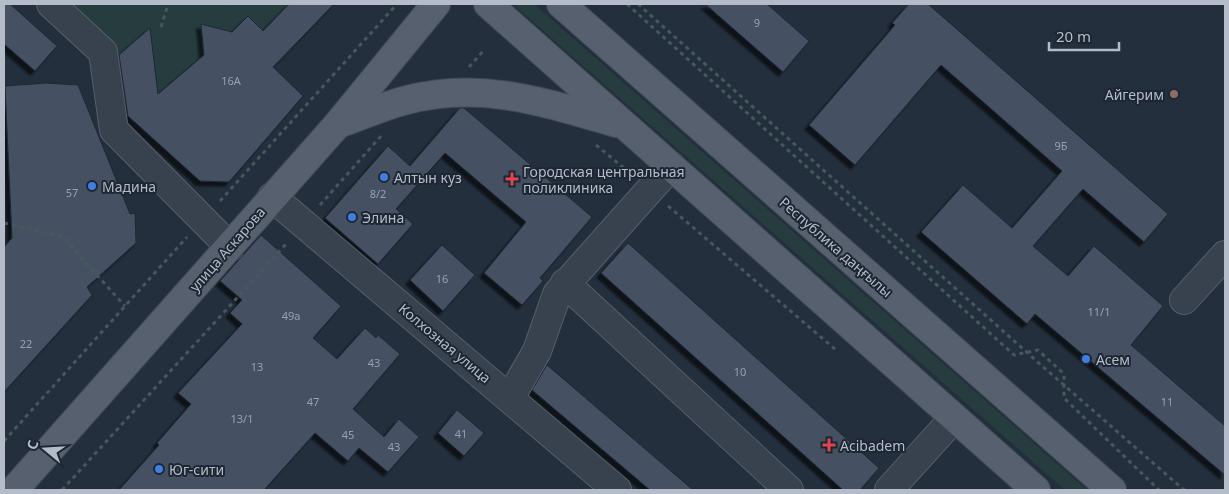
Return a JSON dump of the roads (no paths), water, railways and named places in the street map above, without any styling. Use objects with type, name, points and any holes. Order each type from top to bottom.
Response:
[{"type":"main road","name":"улица Аскарова","points":[[14,490],[336,125],[436,4]]},
{"type":"main road","points":[[488,4],[1036,490]]},
{"type":"main road","name":"Республика даңғылы","points":[[561,4],[1112,490]]},
{"type":"main road","points":[[336,125],[402,101],[449,92],[499,93],[542,102],[624,125]]},
{"type":"street","points":[[51,4],[103,52],[114,130],[230,247]]},
{"type":"street","points":[[510,398],[537,351],[557,294],[671,166]]},
{"type":"street","name":"Колхозная улица","points":[[272,197],[617,490]]},
{"type":"street","points":[[1184,300],[1225,255]]},
{"type":"street","points":[[565,283],[789,490]]},
{"type":"street","points":[[889,490],[954,418]]},
{"type":"place","name":"Айгерим","points":[[1174,94]]},
{"type":"place","name":"Алтын куз","points":[[384,177]]},
{"type":"place","name":"Городская центральная поликлиника","points":[[512,179]]},
{"type":"place","name":"Мадина","points":[[92,186]]},
{"type":"place","name":"Элина","points":[[352,217]]},
{"type":"place","name":"Асем","points":[[1086,359]]},
{"type":"place","name":"Acibadem","points":[[829,445]]},
{"type":"place","name":"Юг-сити","points":[[159,469]]}]
